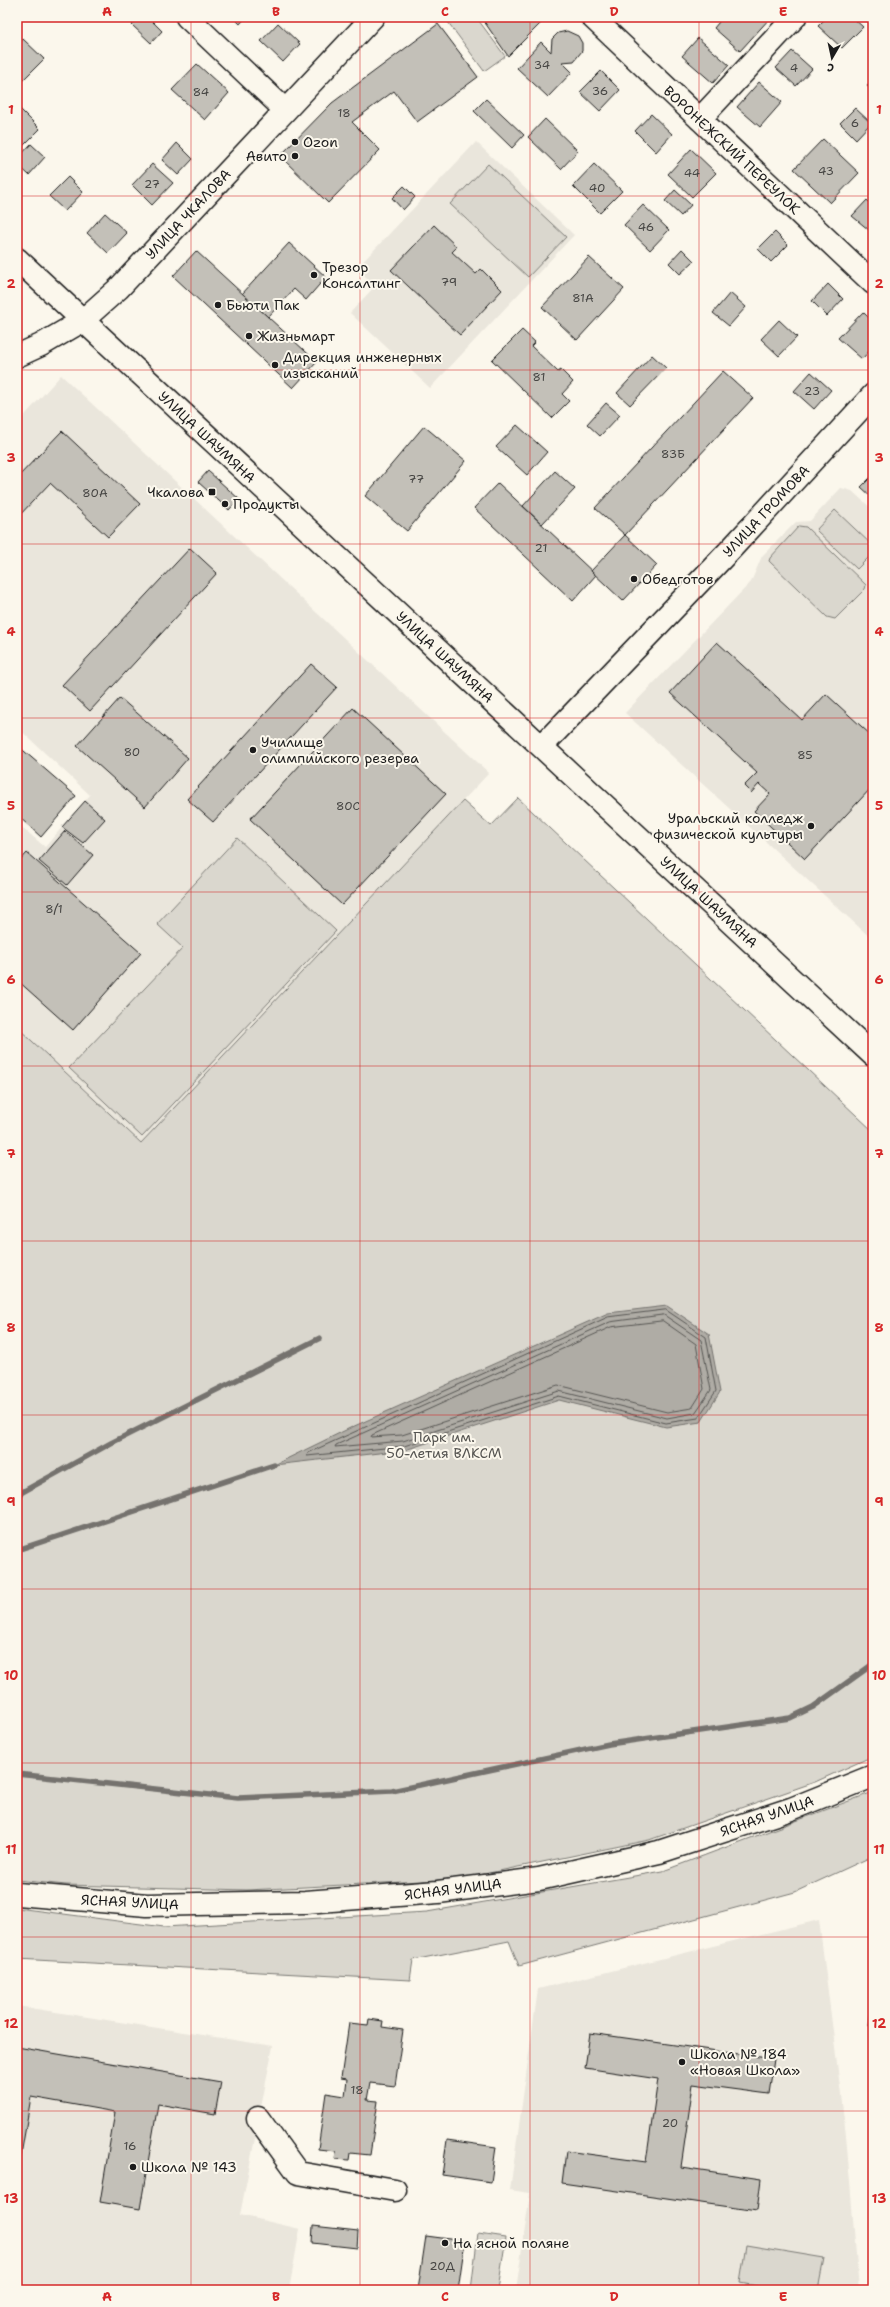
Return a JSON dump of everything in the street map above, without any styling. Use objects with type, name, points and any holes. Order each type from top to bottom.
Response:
[{"type":"street","points":[[187,17],[285,110]]},
{"type":"street","name":"УЛИЦА ЧКАЛОВА","points":[[17,356],[41,345],[82,321],[119,288],[373,17]]},
{"type":"street","name":"ВОРОНЕЖСКИЙ ПЕРЕУЛОК","points":[[592,17],[873,283]]},
{"type":"street","points":[[700,120],[795,17]]},
{"type":"street","name":"УЛИЦА ШАУМЯНА","points":[[17,259],[873,1055]]},
{"type":"street","name":"УЛИЦА ГРОМОВА","points":[[542,746],[730,550],[873,395]]},
{"type":"street","name":"ЯСНАЯ УЛИЦА","points":[[17,1894],[147,1905],[305,1902],[438,1892],[539,1878],[659,1852],[791,1809],[873,1776]]},
{"type":"street","points":[[258,2118],[298,2173],[395,2190]]},
{"type":"shaded area","points":[[476,142],[574,235],[430,388],[350,313],[375,286],[357,268]]},
{"type":"shaded area","name":"Училище олимпийского резерва","points":[[61,375],[489,773],[141,1143],[17,1027],[17,823],[45,847],[90,795],[17,727],[17,424]]},
{"type":"shaded area","name":"Уральский колледж физической культуры","points":[[841,488],[852,491],[873,510],[873,940],[625,713],[751,582],[762,556],[796,522],[810,521]]},
{"type":"shaded area","name":"Школа № 184 «Новая Школа»","points":[[819,1920],[846,2135],[859,2290],[516,2290],[530,2193],[510,2190],[538,1989]]},
{"type":"shaded area","name":"Школа № 143","points":[[17,2006],[273,2046],[240,2215],[300,2229],[289,2290],[17,2290]]},
{"type":"green space","points":[[476,17],[505,56],[484,71],[445,18]]},
{"type":"green space","points":[[488,164],[566,237],[528,277],[450,204]]},
{"type":"green space","points":[[835,510],[873,546],[873,553],[857,569],[816,530]]},
{"type":"green space","points":[[799,526],[806,527],[866,585],[865,589],[835,619],[827,617],[769,561]]},
{"type":"green space","name":"Парк им. 50-летия ВЛКСМ","points":[[518,798],[873,1131],[873,1756],[815,1782],[649,1840],[460,1879],[247,1890],[66,1885],[17,1880],[17,1027],[141,1143],[463,801],[491,826]]},
{"type":"green space","points":[[237,838],[336,931],[142,1137],[69,1068],[183,948],[157,924]]},
{"type":"green space","points":[[873,1792],[873,1856],[795,1892],[519,1966],[509,1941],[413,1960],[410,1980],[17,1959],[17,1908],[164,1927],[427,1912],[663,1871]]},
{"type":"green space","points":[[478,2233],[506,2237],[498,2290],[471,2290]]},
{"type":"green space","points":[[746,2245],[824,2258],[818,2290],[780,2290],[740,2283]]},
{"type":"water","points":[[667,1306],[709,1334],[720,1392],[701,1422],[666,1427],[559,1400],[405,1450],[274,1465],[350,1428],[608,1313]]},
{"type":"building","points":[[139,17],[148,17],[162,31],[151,43],[132,25]]},
{"type":"building","points":[[233,17],[246,17],[240,24]]},
{"type":"building","points":[[481,17],[547,17],[508,56]]},
{"type":"building","points":[[723,17],[771,17],[740,51],[714,28]]},
{"type":"building","points":[[827,17],[852,17],[863,27],[842,48],[818,26]]},
{"type":"building","points":[[278,23],[300,44],[283,62],[261,41]]},
{"type":"building","points":[[438,24],[478,77],[417,122],[394,91],[352,122],[380,150],[328,203],[280,156],[332,103]]},
{"type":"building","points":[[567,31],[578,36],[582,43],[582,51],[574,61],[562,62],[572,72],[548,97],[517,68],[541,42],[551,52],[552,39],[558,33]]},
{"type":"building","points":[[698,38],[729,65],[713,83],[682,56]]},
{"type":"building","points":[[23,39],[44,59],[17,86],[17,46]]},
{"type":"building","points":[[792,51],[812,69],[796,86],[776,68]]},
{"type":"building","points":[[197,64],[229,93],[205,120],[172,90]]},
{"type":"building","points":[[601,71],[620,90],[600,111],[580,92]]},
{"type":"building","points":[[873,79],[873,91],[867,86]]},
{"type":"building","points":[[759,82],[782,102],[760,127],[737,107]]},
{"type":"building","points":[[486,99],[524,135],[512,148],[474,111]]},
{"type":"building","points":[[17,106],[40,129],[17,152]]},
{"type":"building","points":[[855,108],[871,123],[856,139],[840,123]]},
{"type":"building","points":[[651,114],[672,134],[656,152],[635,131]]},
{"type":"building","points":[[545,119],[578,151],[561,169],[528,137]]},
{"type":"building","points":[[823,139],[859,173],[830,203],[794,169]]},
{"type":"building","points":[[177,143],[193,159],[178,175],[162,160]]},
{"type":"building","points":[[31,144],[45,157],[29,175],[17,164],[17,159]]},
{"type":"building","points":[[691,149],[716,173],[692,197],[668,174]]},
{"type":"building","points":[[152,164],[173,183],[152,205],[132,185]]},
{"type":"building","points":[[594,164],[622,191],[600,213],[573,186]]},
{"type":"building","points":[[68,177],[83,192],[65,211],[49,196]]},
{"type":"building","points":[[404,186],[415,197],[403,210],[392,198]]},
{"type":"building","points":[[675,190],[691,205],[681,216],[665,201]]},
{"type":"building","points":[[867,200],[873,206],[873,226],[869,230],[852,216]]},
{"type":"building","points":[[643,205],[669,230],[650,250],[624,225]]},
{"type":"building","points":[[105,213],[127,233],[108,253],[87,233]]},
{"type":"building","points":[[434,225],[457,247],[452,252],[476,274],[481,269],[502,290],[460,335],[391,270]]},
{"type":"building","points":[[775,232],[788,245],[771,262],[758,249]]},
{"type":"building","points":[[289,243],[326,277],[306,300],[294,289],[268,317],[242,294]]},
{"type":"building","points":[[682,249],[694,261],[680,274],[669,263]]},
{"type":"building","points":[[196,251],[317,362],[293,388],[173,276]]},
{"type":"building","points":[[589,257],[624,289],[577,340],[542,307]]},
{"type":"building","points":[[828,284],[843,299],[827,316],[812,301]]},
{"type":"building","points":[[730,293],[746,307],[729,326],[713,313]]},
{"type":"building","points":[[863,312],[873,322],[873,347],[862,359],[838,338]]},
{"type":"building","points":[[779,320],[797,337],[779,356],[761,339]]},
{"type":"building","points":[[522,330],[535,342],[531,346],[558,372],[561,370],[573,382],[562,394],[569,401],[552,418],[492,360]]},
{"type":"building","points":[[652,355],[666,368],[630,405],[617,393]]},
{"type":"building","points":[[723,371],[753,398],[625,535],[595,508]]},
{"type":"building","points":[[811,372],[831,390],[814,409],[794,391]]},
{"type":"building","points":[[606,403],[620,415],[600,436],[587,424]]},
{"type":"building","points":[[517,425],[547,452],[527,475],[496,447]]},
{"type":"building","points":[[424,426],[466,461],[407,531],[365,496]]},
{"type":"building","points":[[62,431],[140,504],[108,537],[50,483],[17,518],[17,478]]},
{"type":"building","points":[[208,471],[239,499],[229,510],[198,482]]},
{"type":"building","points":[[555,471],[575,489],[542,524],[523,506]]},
{"type":"building","points":[[873,475],[873,498],[861,487]]},
{"type":"building","points":[[498,483],[596,575],[573,601],[474,508]]},
{"type":"building","points":[[625,535],[657,565],[623,601],[591,571]]},
{"type":"building","points":[[190,548],[217,573],[90,711],[62,685]]},
{"type":"building","points":[[717,642],[802,720],[826,694],[873,737],[873,788],[872,787],[805,859],[754,811],[770,794],[759,784],[751,793],[744,786],[757,773],[670,693]]},
{"type":"building","points":[[311,664],[337,687],[213,822],[187,799]]},
{"type":"building","points":[[120,698],[188,758],[145,807],[77,746]]},
{"type":"building","points":[[353,708],[446,794],[342,905],[250,819]]},
{"type":"building","points":[[17,745],[76,796],[41,837],[17,815]]},
{"type":"building","points":[[85,801],[105,819],[83,843],[62,827]]},
{"type":"building","points":[[65,831],[93,855],[67,885],[39,861]]},
{"type":"building","points":[[27,853],[141,953],[73,1030],[17,980],[17,864]]},
{"type":"building","points":[[871,2010],[873,2010],[873,2026],[869,2026]]},
{"type":"building","points":[[369,2019],[383,2021],[382,2027],[403,2030],[395,2086],[370,2083],[367,2100],[378,2101],[370,2155],[350,2153],[349,2160],[335,2159],[336,2151],[318,2149],[326,2093],[345,2096],[347,2079],[341,2078],[349,2023],[368,2025]]},
{"type":"building","points":[[590,2033],[774,2059],[769,2094],[693,2084],[681,2167],[761,2179],[757,2211],[562,2183],[566,2151],[646,2162],[658,2079],[585,2068]]},
{"type":"building","points":[[17,2047],[221,2082],[215,2114],[158,2104],[140,2209],[100,2202],[115,2112],[31,2097],[17,2178]]},
{"type":"building","points":[[447,2140],[496,2147],[491,2182],[442,2175]]},
{"type":"building","points":[[313,2226],[358,2231],[357,2248],[312,2243]]},
{"type":"building","points":[[426,2236],[465,2241],[458,2290],[418,2290]]},
{"type":"waterway","points":[[17,1495],[111,1443],[320,1338]]},
{"type":"waterway","points":[[17,1550],[274,1465]]},
{"type":"waterway","points":[[17,1774],[238,1798],[392,1791],[609,1744],[790,1718],[813,1707],[873,1664]]},
{"type":"place","name":"Ozon","points":[[295,142]]},
{"type":"place","name":"Авито","points":[[295,156]]},
{"type":"place","name":"Трезор Консалтинг","points":[[314,275]]},
{"type":"place","name":"Бьюти Пак","points":[[218,305]]},
{"type":"place","name":"Жизньмарт","points":[[249,336]]},
{"type":"place","name":"Дирекция инженерных изысканий","points":[[275,365]]},
{"type":"place","name":"Чкалова","points":[[212,492]]},
{"type":"place","name":"Продукты","points":[[225,504]]},
{"type":"place","name":"Обедготов","points":[[634,579]]},
{"type":"place","name":"Училище олимпийского резерва","points":[[253,750]]},
{"type":"place","name":"Уральский колледж физической культуры","points":[[811,826]]},
{"type":"place","name":"Школа № 184 «Новая Школа»","points":[[682,2062]]},
{"type":"place","name":"Школа № 143","points":[[133,2167]]},
{"type":"place","name":"На ясной поляне","points":[[445,2243]]}]
